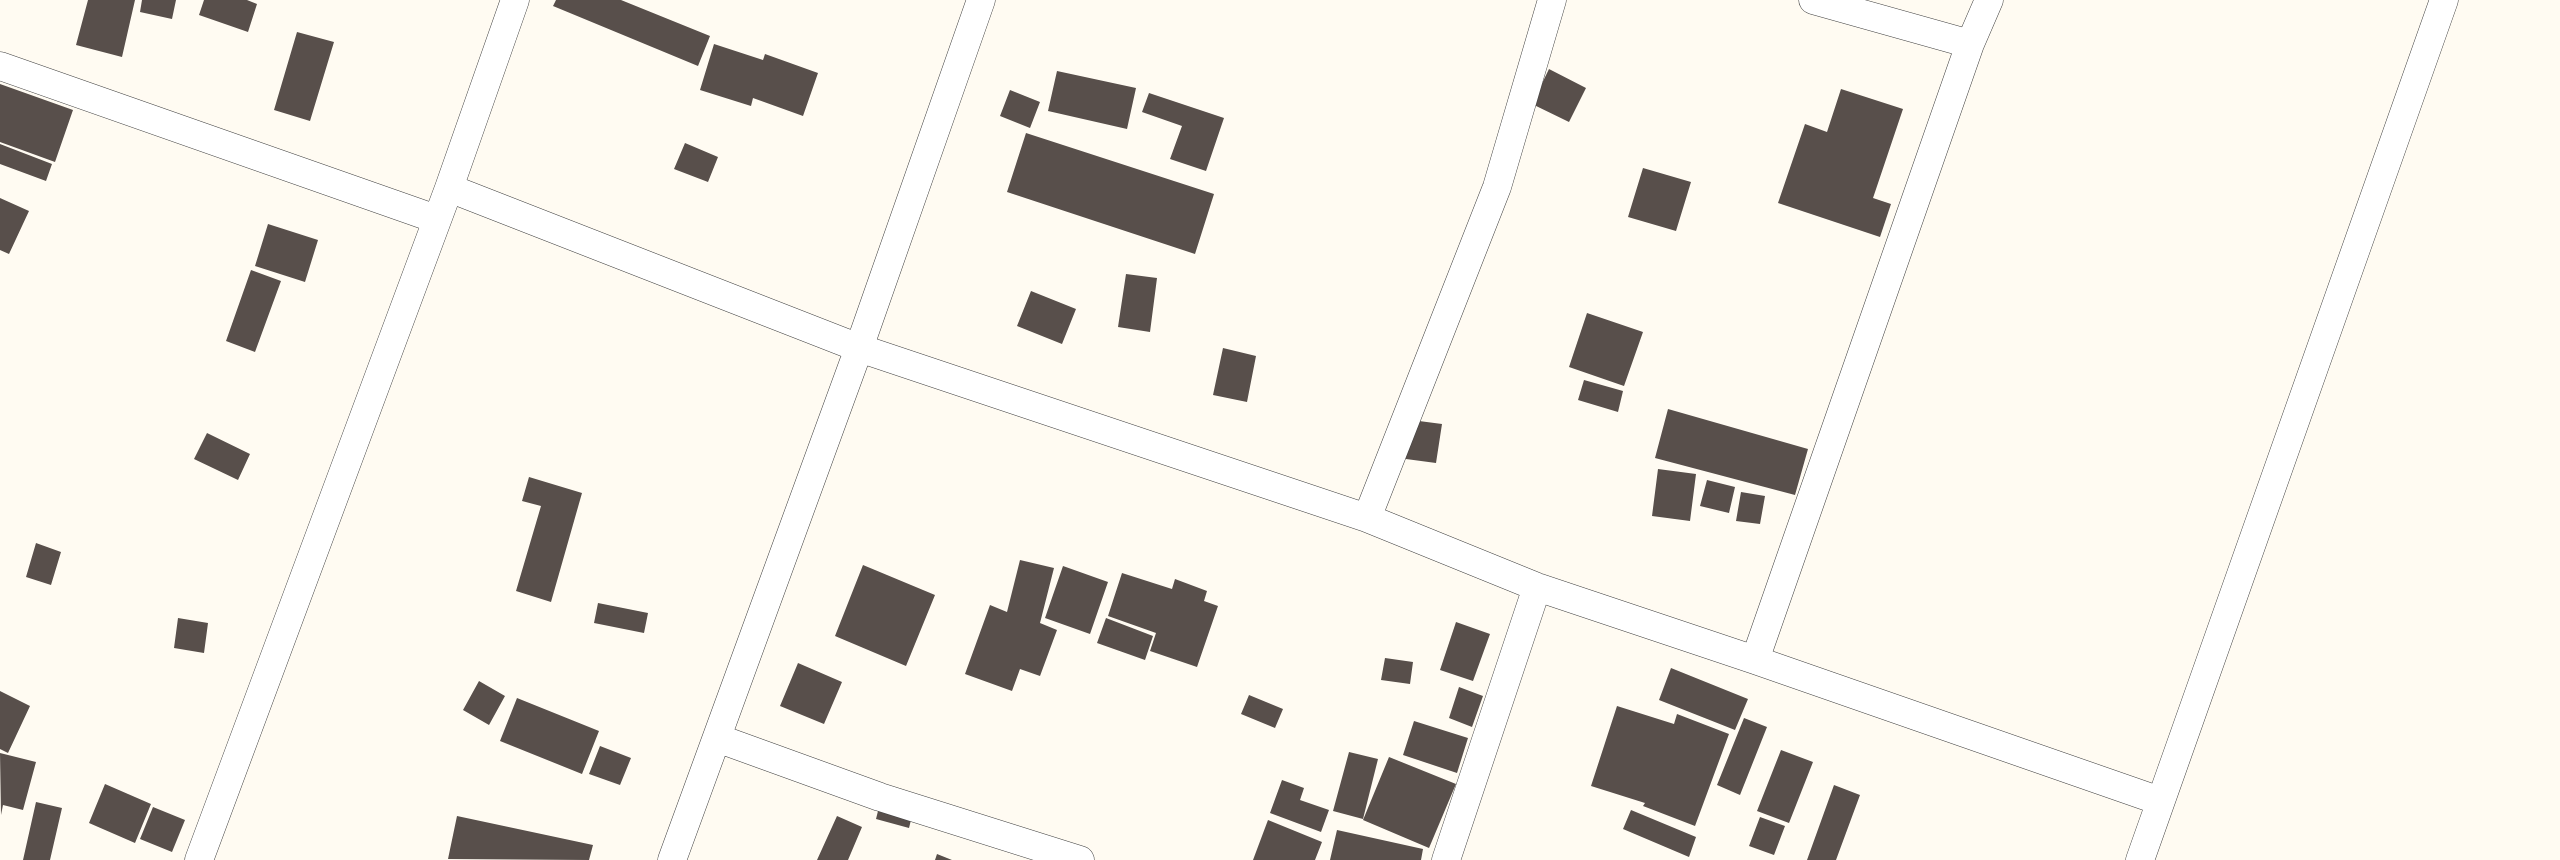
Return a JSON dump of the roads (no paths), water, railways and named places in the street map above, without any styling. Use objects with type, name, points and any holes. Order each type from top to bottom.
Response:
[{"type":"street","points":[[200,860],[449,188],[515,0]]},
{"type":"street","points":[[672,860],[859,348],[981,0]]},
{"type":"street","points":[[1367,518],[1497,187],[1552,0]]},
{"type":"street","points":[[1813,0],[1970,44]]},
{"type":"street","points":[[1755,660],[1970,44],[1989,0]]},
{"type":"street","points":[[2140,860],[2444,0]]},
{"type":"street","points":[[0,66],[436,219]]},
{"type":"street","points":[[449,188],[859,348],[1367,518],[1537,587],[1755,660],[2160,801]]},
{"type":"street","points":[[1446,860],[1537,587]]},
{"type":"street","points":[[717,738],[880,796],[1080,860]]}]
